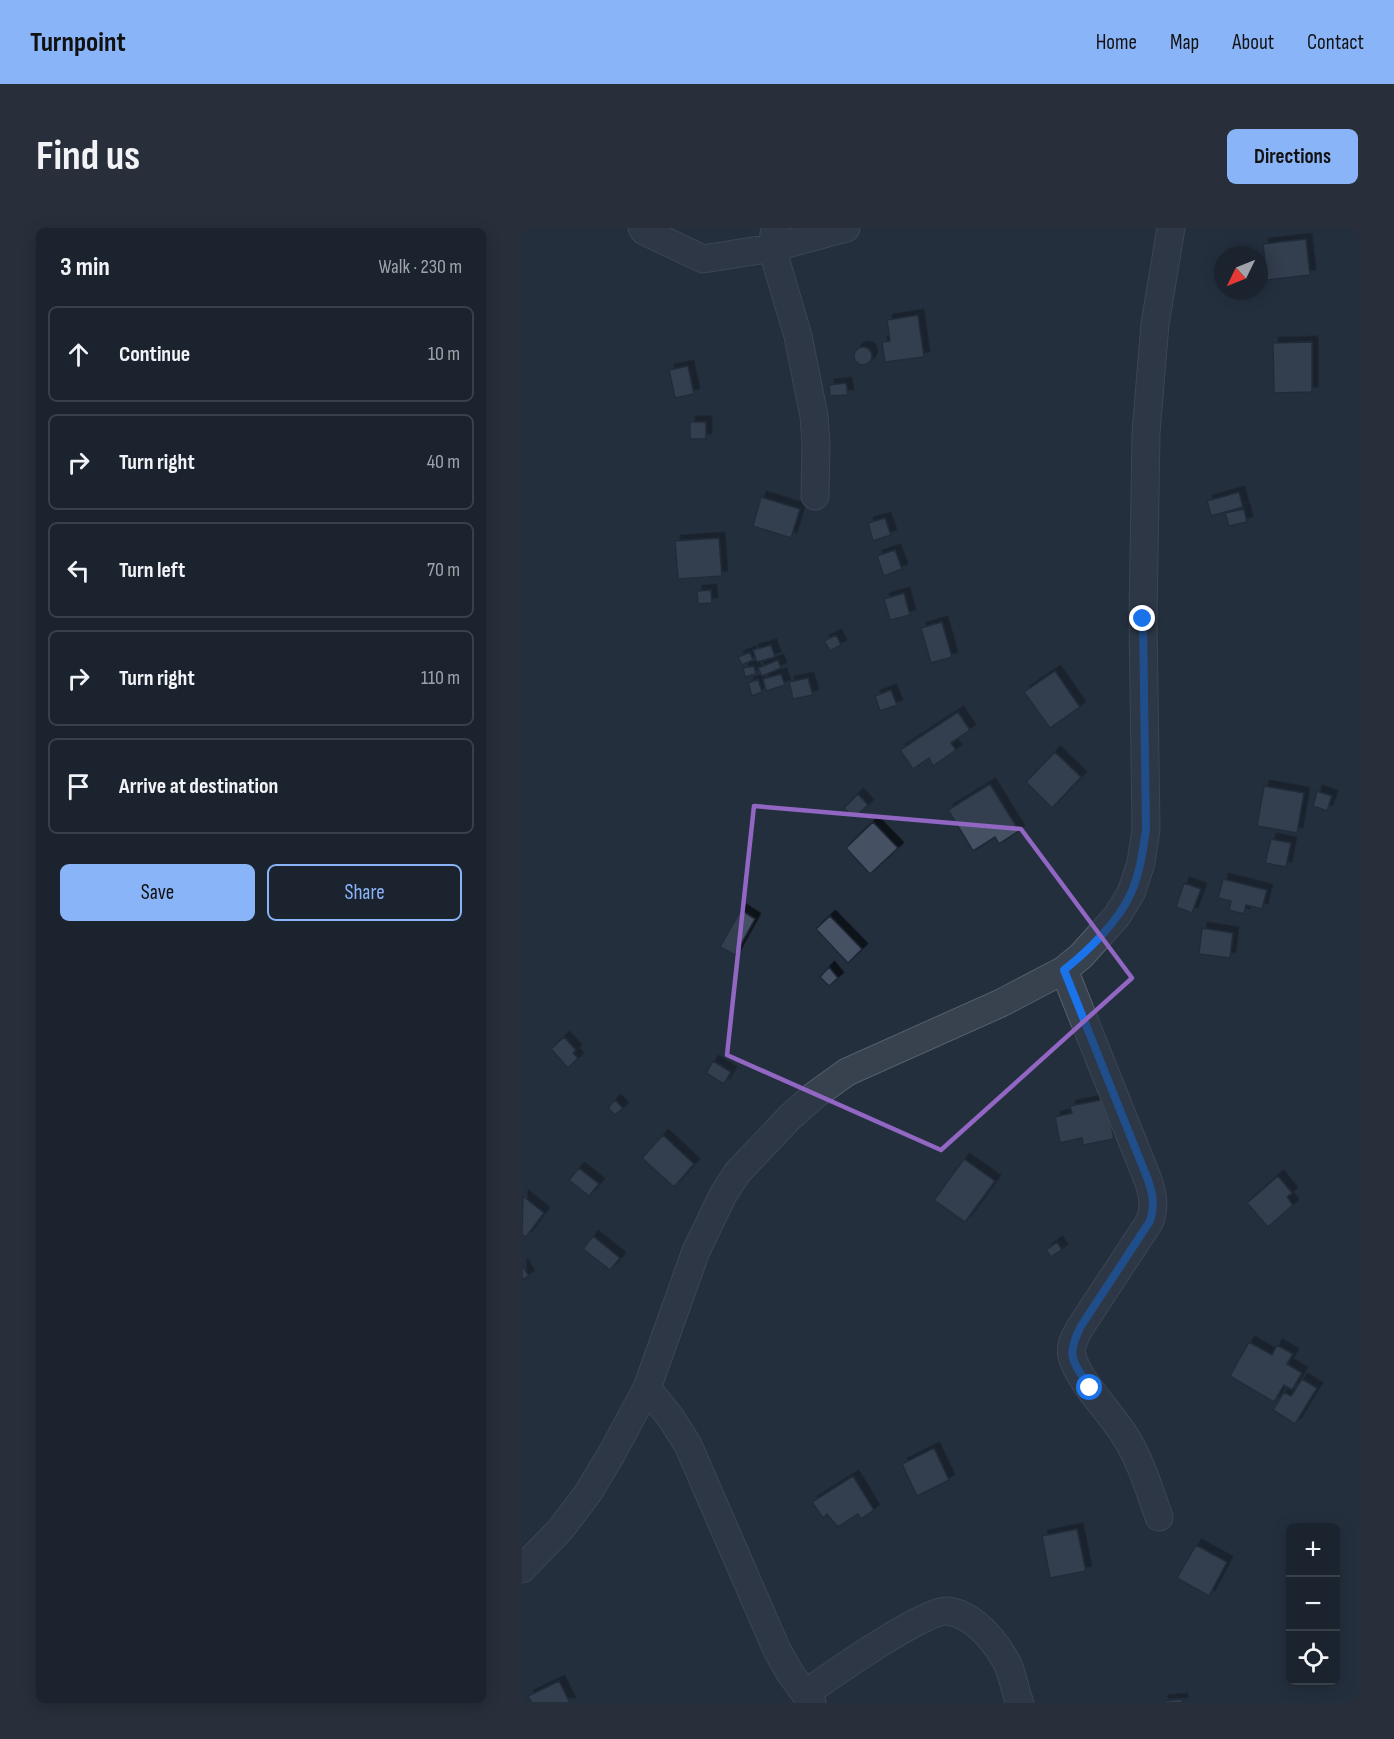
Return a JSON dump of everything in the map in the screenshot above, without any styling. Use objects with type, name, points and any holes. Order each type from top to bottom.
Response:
[{"type":"street","points":[[642,228],[703,259],[774,238],[846,228]]},
{"type":"street","points":[[522,1569],[560,1530],[588,1493],[647,1388],[696,1251],[723,1195],[737,1173],[790,1117],[815,1095],[848,1072],[1001,1004],[1064,970],[1081,956],[1117,916],[1131,893],[1141,863],[1146,829],[1143,619],[1146,433],[1155,324],[1171,228]]},
{"type":"street","points":[[774,238],[813,407],[816,443],[815,496]]},
{"type":"street","points":[[1064,970],[1148,1180],[1154,1210],[1150,1221],[1081,1326],[1073,1341],[1071,1353],[1090,1388],[1124,1434],[1146,1477],[1159,1517]]},
{"type":"street","points":[[647,1388],[671,1418],[688,1445],[777,1650],[790,1673],[809,1698],[868,1651],[929,1616],[949,1611],[976,1624],[1004,1656],[1020,1703]]},
{"type":"highlighted area","points":[[754,806],[1021,829],[1132,978],[941,1150],[727,1055]]},
{"type":"building","points":[[1306,239],[1310,275],[1268,280],[1268,246],[1263,244]]},
{"type":"building","points":[[918,315],[924,357],[885,362],[882,342],[890,341],[887,320]]},
{"type":"building","points":[[1312,342],[1312,392],[1274,393],[1273,343]]},
{"type":"building","points":[[859,347],[867,347],[872,352],[870,363],[859,365],[854,360],[854,352]]},
{"type":"building","points":[[688,366],[694,394],[675,398],[669,370]]},
{"type":"building","points":[[846,383],[848,395],[830,396],[829,385]]},
{"type":"building","points":[[690,422],[706,422],[706,439],[690,439]]},
{"type":"building","points":[[1239,492],[1243,507],[1211,516],[1207,501]]},
{"type":"building","points":[[761,497],[800,509],[791,538],[753,526]]},
{"type":"building","points":[[1244,509],[1247,522],[1229,526],[1225,513]]},
{"type":"building","points":[[885,518],[891,535],[873,541],[868,523]]},
{"type":"building","points":[[719,538],[722,576],[678,579],[675,541]]},
{"type":"building","points":[[895,550],[902,569],[884,576],[877,556]]},
{"type":"building","points":[[711,590],[712,603],[698,604],[697,591]]},
{"type":"building","points":[[904,593],[910,615],[890,620],[884,599]]},
{"type":"building","points":[[942,622],[952,657],[931,663],[921,628]]},
{"type":"building","points":[[836,635],[841,645],[830,651],[824,641]]},
{"type":"building","points":[[771,645],[775,657],[757,662],[753,650]]},
{"type":"building","points":[[750,652],[753,660],[742,665],[738,657]]},
{"type":"building","points":[[778,660],[781,668],[762,676],[758,668]]},
{"type":"building","points":[[754,666],[756,674],[745,677],[743,668]]},
{"type":"building","points":[[1055,671],[1080,707],[1050,728],[1024,692]]},
{"type":"building","points":[[781,674],[785,685],[766,691],[763,679]]},
{"type":"building","points":[[808,678],[813,695],[793,699],[789,682]]},
{"type":"building","points":[[758,679],[762,692],[752,696],[748,683]]},
{"type":"building","points":[[891,690],[897,705],[880,711],[875,696]]},
{"type":"building","points":[[958,712],[970,730],[951,743],[956,750],[933,766],[929,758],[913,769],[900,750]]},
{"type":"building","points":[[1055,752],[1081,777],[1052,808],[1026,782]]},
{"type":"building","points":[[990,784],[1019,831],[999,844],[995,837],[973,851],[948,810]]},
{"type":"building","points":[[1264,786],[1304,793],[1297,833],[1257,826]]},
{"type":"building","points":[[1317,791],[1332,796],[1327,811],[1313,806]]},
{"type":"building","points":[[858,794],[868,805],[854,818],[844,808]]},
{"type":"building","points":[[873,822],[898,848],[870,874],[846,848]]},
{"type":"building","points":[[1271,839],[1291,843],[1286,867],[1265,863]]},
{"type":"building","points":[[1223,879],[1267,890],[1262,909],[1246,905],[1244,914],[1229,910],[1231,901],[1218,898]]},
{"type":"building","points":[[1184,883],[1201,889],[1192,913],[1176,907]]},
{"type":"building","points":[[741,910],[755,919],[735,955],[720,947]]},
{"type":"building","points":[[830,916],[862,949],[848,963],[816,929]]},
{"type":"building","points":[[1202,928],[1233,933],[1230,958],[1199,954]]},
{"type":"building","points":[[829,967],[838,978],[829,986],[820,977]]},
{"type":"building","points":[[564,1037],[576,1050],[573,1053],[578,1058],[568,1068],[551,1049]]},
{"type":"building","points":[[713,1061],[731,1072],[724,1084],[706,1073]]},
{"type":"building","points":[[1106,1099],[1114,1139],[1083,1145],[1082,1138],[1060,1143],[1055,1117],[1072,1113],[1070,1106]]},
{"type":"building","points":[[615,1100],[623,1108],[615,1115],[608,1108]]},
{"type":"building","points":[[663,1135],[694,1164],[674,1187],[642,1158]]},
{"type":"building","points":[[964,1159],[995,1181],[965,1222],[934,1200]]},
{"type":"building","points":[[579,1168],[599,1184],[589,1196],[569,1180]]},
{"type":"building","points":[[1278,1176],[1292,1193],[1287,1197],[1293,1205],[1268,1227],[1247,1203]]},
{"type":"building","points":[[523,1196],[544,1213],[526,1237],[522,1234]]},
{"type":"building","points":[[593,1236],[620,1258],[610,1270],[583,1249]]},
{"type":"building","points":[[1057,1242],[1062,1250],[1051,1257],[1046,1250]]},
{"type":"building","points":[[522,1265],[529,1276],[522,1280]]},
{"type":"building","points":[[1249,1342],[1272,1355],[1277,1345],[1293,1354],[1287,1364],[1302,1373],[1292,1390],[1284,1385],[1274,1402],[1230,1376]]},
{"type":"building","points":[[1302,1379],[1317,1388],[1295,1424],[1273,1410],[1284,1392],[1291,1396]]},
{"type":"building","points":[[934,1448],[949,1480],[917,1496],[902,1464]]},
{"type":"building","points":[[853,1476],[874,1510],[861,1519],[858,1514],[838,1527],[827,1514],[823,1518],[812,1502]]},
{"type":"building","points":[[1077,1529],[1086,1571],[1050,1578],[1042,1536]]},
{"type":"building","points":[[1196,1545],[1227,1562],[1209,1596],[1177,1578]]},
{"type":"building","points":[[559,1681],[570,1703],[532,1703],[528,1696]]},
{"type":"building","points":[[1182,1699],[1182,1703],[1163,1703],[1163,1701]]},
{"type":"route","points":[[1090,1388],[1071,1353],[1073,1341],[1150,1221],[1154,1210],[1148,1180],[1064,970],[1081,956],[1117,916],[1131,893],[1141,863],[1146,829],[1143,619]]}]
